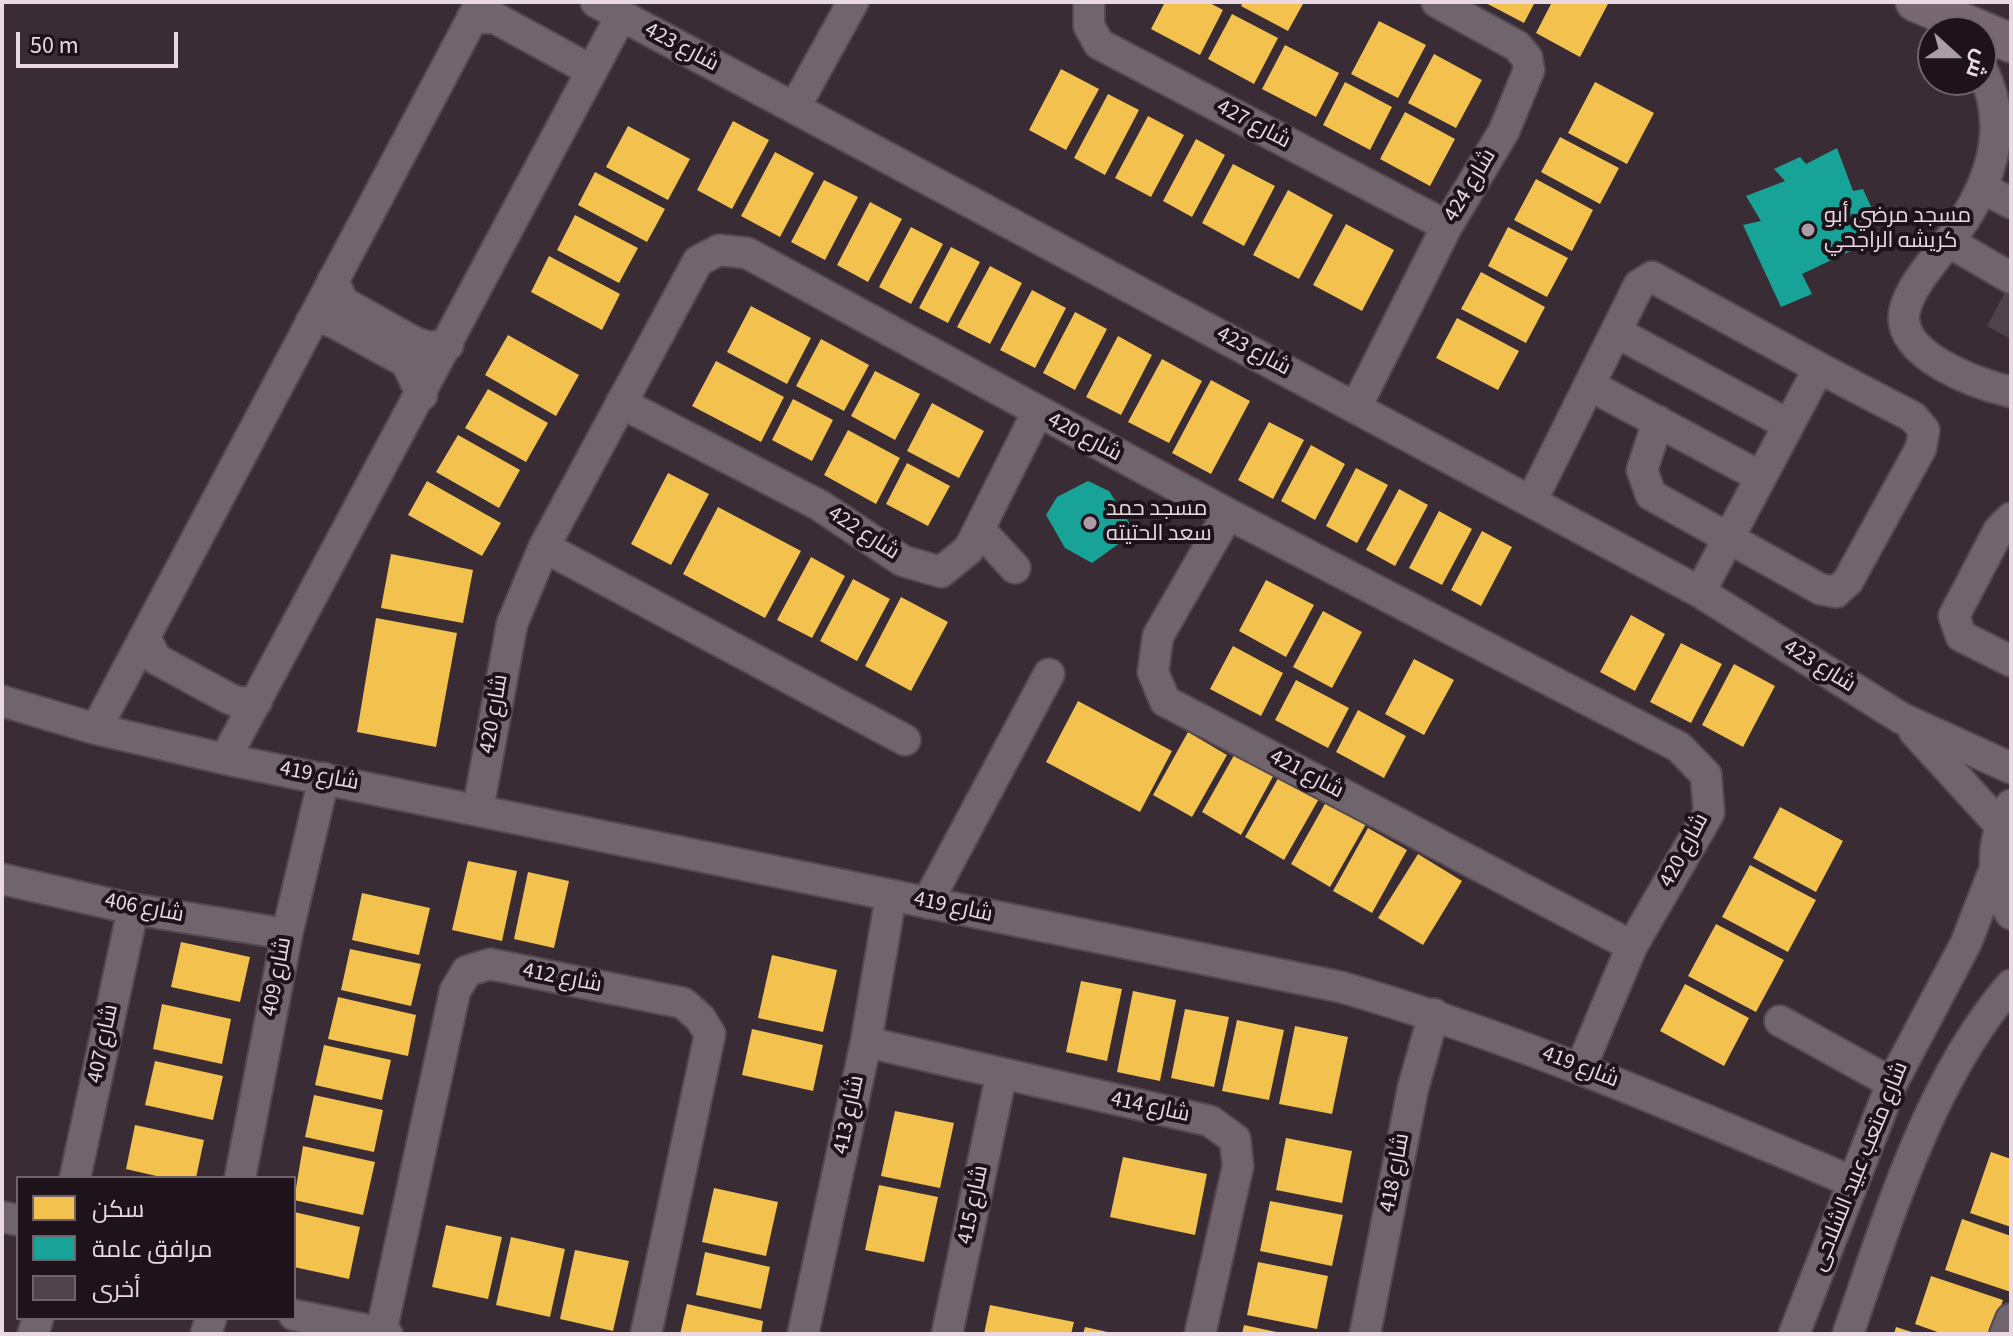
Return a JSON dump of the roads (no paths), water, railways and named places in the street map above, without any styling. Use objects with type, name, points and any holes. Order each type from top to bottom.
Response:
[{"type":"main road","points":[[1915,2],[1940,16]]},
{"type":"street","points":[[795,107],[853,2]]},
{"type":"street","name":"شارع 427","points":[[1089,2],[1089,26],[1099,44],[1447,226]]},
{"type":"street","name":"شارع 424","points":[[1356,407],[1447,226],[1504,131],[1529,70],[1527,58],[1517,46],[1437,2]]},
{"type":"street","points":[[225,759],[422,395],[592,71],[608,9]]},
{"type":"street","name":"شارع 423","points":[[608,9],[1700,592],[1901,718],[2011,768]]},
{"type":"street","points":[[96,729],[476,10],[592,71]]},
{"type":"street","points":[[1991,96],[1998,139],[1984,189],[1949,242],[1922,275],[1905,310],[1905,328],[1917,349],[1978,384],[2011,392]]},
{"type":"street","points":[[1984,189],[2011,203]]},
{"type":"street","points":[[1949,242],[2011,278]]},
{"type":"street","name":"شارع 420","points":[[478,809],[512,624],[544,547],[698,261],[719,250],[747,253],[1037,413],[1679,747],[1706,775],[1709,813],[1632,946],[1581,1067]]},
{"type":"street","points":[[1532,500],[1639,285],[1652,277],[1920,422],[1924,430],[1921,448],[1848,581],[1836,592],[1827,592],[1659,500],[1645,488],[1642,470],[1658,421]]},
{"type":"street","points":[[333,280],[343,302],[414,342],[428,347],[448,345]]},
{"type":"street","points":[[311,322],[325,319],[335,323],[406,362],[422,395]]},
{"type":"street","points":[[1616,332],[1789,425]]},
{"type":"street","points":[[1700,592],[1819,368]]},
{"type":"street","points":[[1589,385],[1761,477]]},
{"type":"street","name":"شارع 422","points":[[621,403],[819,505],[903,561],[941,572],[974,539],[1037,413]]},
{"type":"street","name":"شارع 421","points":[[1228,514],[1158,636],[1153,672],[1165,701],[1632,946]]},
{"type":"street","points":[[2011,518],[1999,530],[1954,616],[1961,636],[2011,661]]},
{"type":"street","points":[[544,547],[905,740]]},
{"type":"street","points":[[145,637],[156,659],[240,703],[257,701]]},
{"type":"street","points":[[927,903],[1049,674]]},
{"type":"street","name":"شارع 419","points":[[2,701],[16,711],[225,759],[1341,987],[1434,1014],[1581,1067],[1853,1182]]},
{"type":"street","name":"شارع 423","points":[[1901,718],[2005,815]]},
{"type":"street","name":"شارع 409","points":[[240,1176],[287,934],[324,778]]},
{"type":"street","points":[[2005,815],[1994,871],[2001,898],[2011,914]]},
{"type":"street","name":"شارع متعب عبيد الشلاحى","points":[[1794,1334],[1892,1083],[1966,943],[1994,871]]},
{"type":"street","name":"شارع 406","points":[[2,879],[133,909],[287,934]]},
{"type":"street","name":"شارع 413","points":[[803,1334],[866,1042],[891,896]]},
{"type":"street","name":"شارع 407","points":[[75,1176],[133,909]]},
{"type":"street","name":"شارع 412","points":[[384,1333],[455,991],[467,971],[490,964],[683,1003],[700,1018],[710,1034],[646,1334]]},
{"type":"street","name":"شارع متعب عبيد الشلاحى","points":[[1848,1334],[1895,1201],[1934,1112],[1984,1016],[2011,985]]},
{"type":"street","name":"شارع 418","points":[[1365,1334],[1413,1088],[1434,1014]]},
{"type":"street","points":[[1780,1021],[1892,1083]]},
{"type":"street","name":"شارع 414","points":[[866,1042],[1001,1076],[1210,1121],[1235,1139],[1238,1166],[1200,1334]]},
{"type":"street","name":"شارع 415","points":[[947,1334],[1001,1076]]},
{"type":"street","points":[[296,1315],[384,1333]]},
{"type":"street","points":[[2005,1334],[2011,1319]]},
{"type":"place","name":"مسجد مرضي أبو كريشه الراجحي","points":[[1808,230]]},
{"type":"place","name":"مسجد حمد سعد الحتيته","points":[[1090,523]]}]
